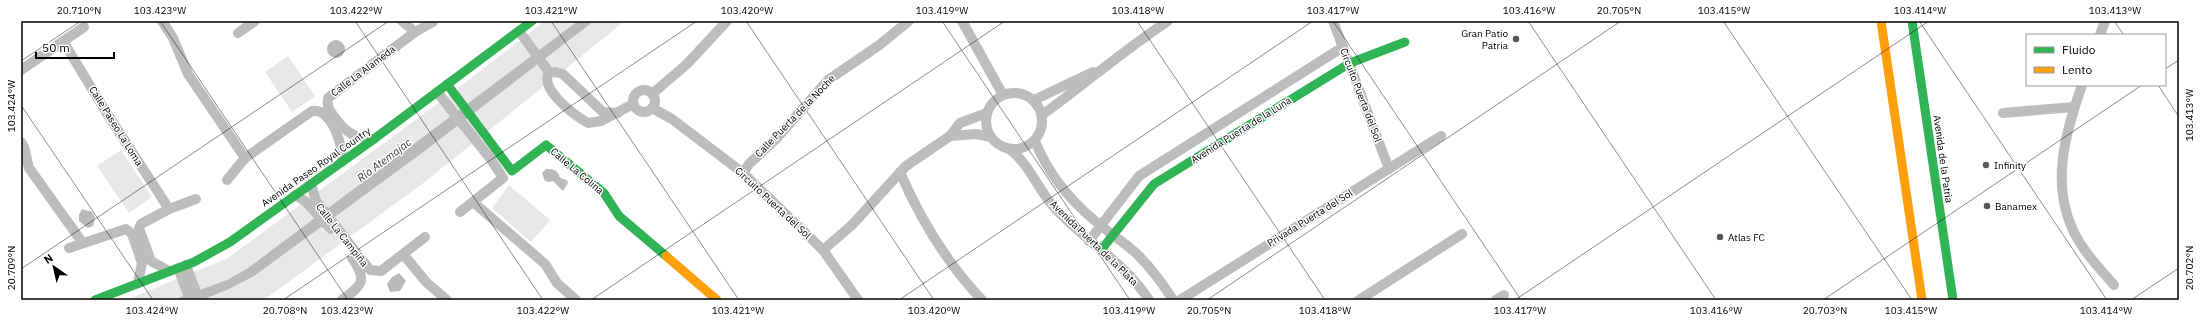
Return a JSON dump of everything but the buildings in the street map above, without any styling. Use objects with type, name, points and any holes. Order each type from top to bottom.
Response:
[{"type":"street","points":[[162,21],[173,38],[188,74],[245,158]]},
{"type":"street","points":[[238,33],[255,21]]},
{"type":"street","points":[[402,21],[415,32]]},
{"type":"street","name":"Avenida Paseo Royal Country","points":[[96,300],[178,268],[230,242],[374,139],[532,21]]},
{"type":"street","points":[[652,94],[687,64],[727,21]]},
{"type":"street","name":"Calle Puerta de la Noche","points":[[743,173],[749,164],[776,139],[828,80],[884,41],[909,21]]},
{"type":"street","points":[[962,21],[1003,95]]},
{"type":"street","points":[[1042,115],[1079,89],[1105,66],[1168,21]]},
{"type":"street","name":"Circuito Puerta del Sol","points":[[1332,21],[1350,63],[1389,169]]},
{"type":"street","points":[[1881,21],[1922,300]]},
{"type":"street","name":"Avenida de la Patria","points":[[1912,21],[1953,300]]},
{"type":"street","points":[[2100,34],[2105,21]]},
{"type":"street","name":"Calle La Alameda","points":[[374,139],[356,137],[343,129],[328,106],[328,98],[415,32],[434,22]]},
{"type":"street","points":[[21,70],[84,27]]},
{"type":"street","points":[[519,31],[550,72],[563,74],[602,116]]},
{"type":"street","name":"Calle Paseo La Loma","points":[[63,41],[106,112],[169,209]]},
{"type":"street","name":"Avenida Puerta de la Luna","points":[[1101,250],[1112,234],[1154,184],[1350,63],[1405,42]]},
{"type":"street","name":"Avenida Puerta de la Luna","points":[[1089,241],[1139,176],[1343,47]]},
{"type":"street","points":[[1034,100],[1105,66]]},
{"type":"street","points":[[550,72],[547,85],[561,103],[588,123],[602,116],[618,113],[633,104]]},
{"type":"street","name":"Calle La Colina","points":[[447,84],[473,130],[503,178],[460,212]]},
{"type":"street","points":[[2082,86],[2068,127],[2061,170],[2064,203],[2072,229],[2092,260],[2114,285]]},
{"type":"street","points":[[639,90],[646,90],[652,94],[654,101],[652,108],[642,111],[633,104],[633,98],[639,90]]},
{"type":"street","name":"Calle La Colina","points":[[437,92],[473,130],[484,133],[512,171],[546,145],[604,192],[619,216],[717,300]]},
{"type":"street","points":[[1019,93],[1034,100],[1042,115],[1041,129],[1035,140],[1018,149],[1009,149],[998,144],[991,137],[987,129],[987,113],[993,102],[1003,95],[1019,93]]},
{"type":"street","points":[[2002,113],[2074,107]]},
{"type":"street","name":"Circuito Puerta del Sol","points":[[652,108],[672,119],[743,173],[823,250],[858,300]]},
{"type":"street","points":[[227,180],[245,158],[312,111],[316,110],[324,115],[340,137],[343,149],[342,162]]},
{"type":"street","points":[[823,250],[852,225],[910,163],[950,136],[960,123],[987,113]]},
{"type":"street","points":[[1224,122],[1232,136]]},
{"type":"street","points":[[950,136],[976,134],[991,137]]},
{"type":"street","name":"Privada Puerta del Sol","points":[[1180,300],[1441,136]]},
{"type":"street","name":"Avenida Puerta de la Plata","points":[[1035,140],[1041,156],[1063,188],[1101,226],[1130,248],[1148,266],[1173,300]]},
{"type":"street","points":[[21,142],[24,146],[29,168],[82,242]]},
{"type":"street","name":"Avenida Puerta de la Plata","points":[[1009,149],[1019,156],[1054,206],[1089,241],[1128,273],[1149,300]]},
{"type":"street","points":[[900,172],[909,193],[934,238],[952,264],[982,300]]},
{"type":"street","name":"Calle La Campiña","points":[[311,184],[313,203]]},
{"type":"street","name":"Calle La Campiña","points":[[295,195],[313,203],[370,270],[381,271],[404,255],[425,237]]},
{"type":"street","points":[[196,199],[169,209],[141,224],[139,228],[151,261],[178,268],[186,278],[199,300]]},
{"type":"street","points":[[473,202],[542,261],[557,283],[576,300]]},
{"type":"street","points":[[69,248],[82,242],[126,229],[129,230],[142,263],[138,283]]},
{"type":"street","name":"Calle La Campiña","points":[[337,231],[362,274],[362,281],[359,287],[342,300]]},
{"type":"street","points":[[1359,300],[1462,234]]},
{"type":"street","points":[[404,255],[426,282],[447,300]]},
{"type":"street","points":[[186,278],[190,300]]},
{"type":"shaded area","points":[[545,21],[625,21],[426,181],[268,297],[260,300],[126,300],[228,258],[441,101]]},
{"type":"shaded area","points":[[578,21],[594,21],[422,153],[254,276],[229,289],[202,300],[173,300],[227,280],[248,268]]},
{"type":"shaded area","points":[[332,40],[340,40],[345,45],[343,56],[340,58],[332,58],[327,53],[327,45]]},
{"type":"shaded area","points":[[288,56],[315,96],[292,112],[265,72]]},
{"type":"shaded area","points":[[121,150],[152,197],[129,213],[97,166]]},
{"type":"shaded area","points":[[546,169],[555,170],[560,178],[567,180],[568,183],[563,191],[553,181],[545,181],[542,173]]},
{"type":"shaded area","points":[[509,185],[550,220],[531,242],[492,208]]},
{"type":"shaded area","points":[[82,209],[92,212],[95,217],[93,226],[88,228],[79,221],[79,215]]},
{"type":"shaded area","points":[[399,273],[406,281],[400,291],[390,292],[387,284],[392,277]]},
{"type":"traffic: fast","points":[[95,300],[194,262],[230,242],[374,139],[532,21]]},
{"type":"traffic: fast","points":[[1912,21],[1953,300]]},
{"type":"traffic: fast","points":[[1101,250],[1154,184],[1350,63],[1405,42]]},
{"type":"traffic: fast","points":[[447,84],[512,171],[546,145],[604,193],[619,216],[666,256]]},
{"type":"traffic: slow","points":[[1881,21],[1922,300]]},
{"type":"traffic: slow","points":[[666,256],[717,300]]},
{"type":"place","name":"Gran Patio Patria","points":[[1516,39]]},
{"type":"place","name":"Infinity","points":[[1986,165]]},
{"type":"place","name":"Banamex","points":[[1987,206]]},
{"type":"place","name":"Atlas FC","points":[[1720,237]]},
{"type":"water label","name":"Río Atemajac","points":[[384,160]]}]
